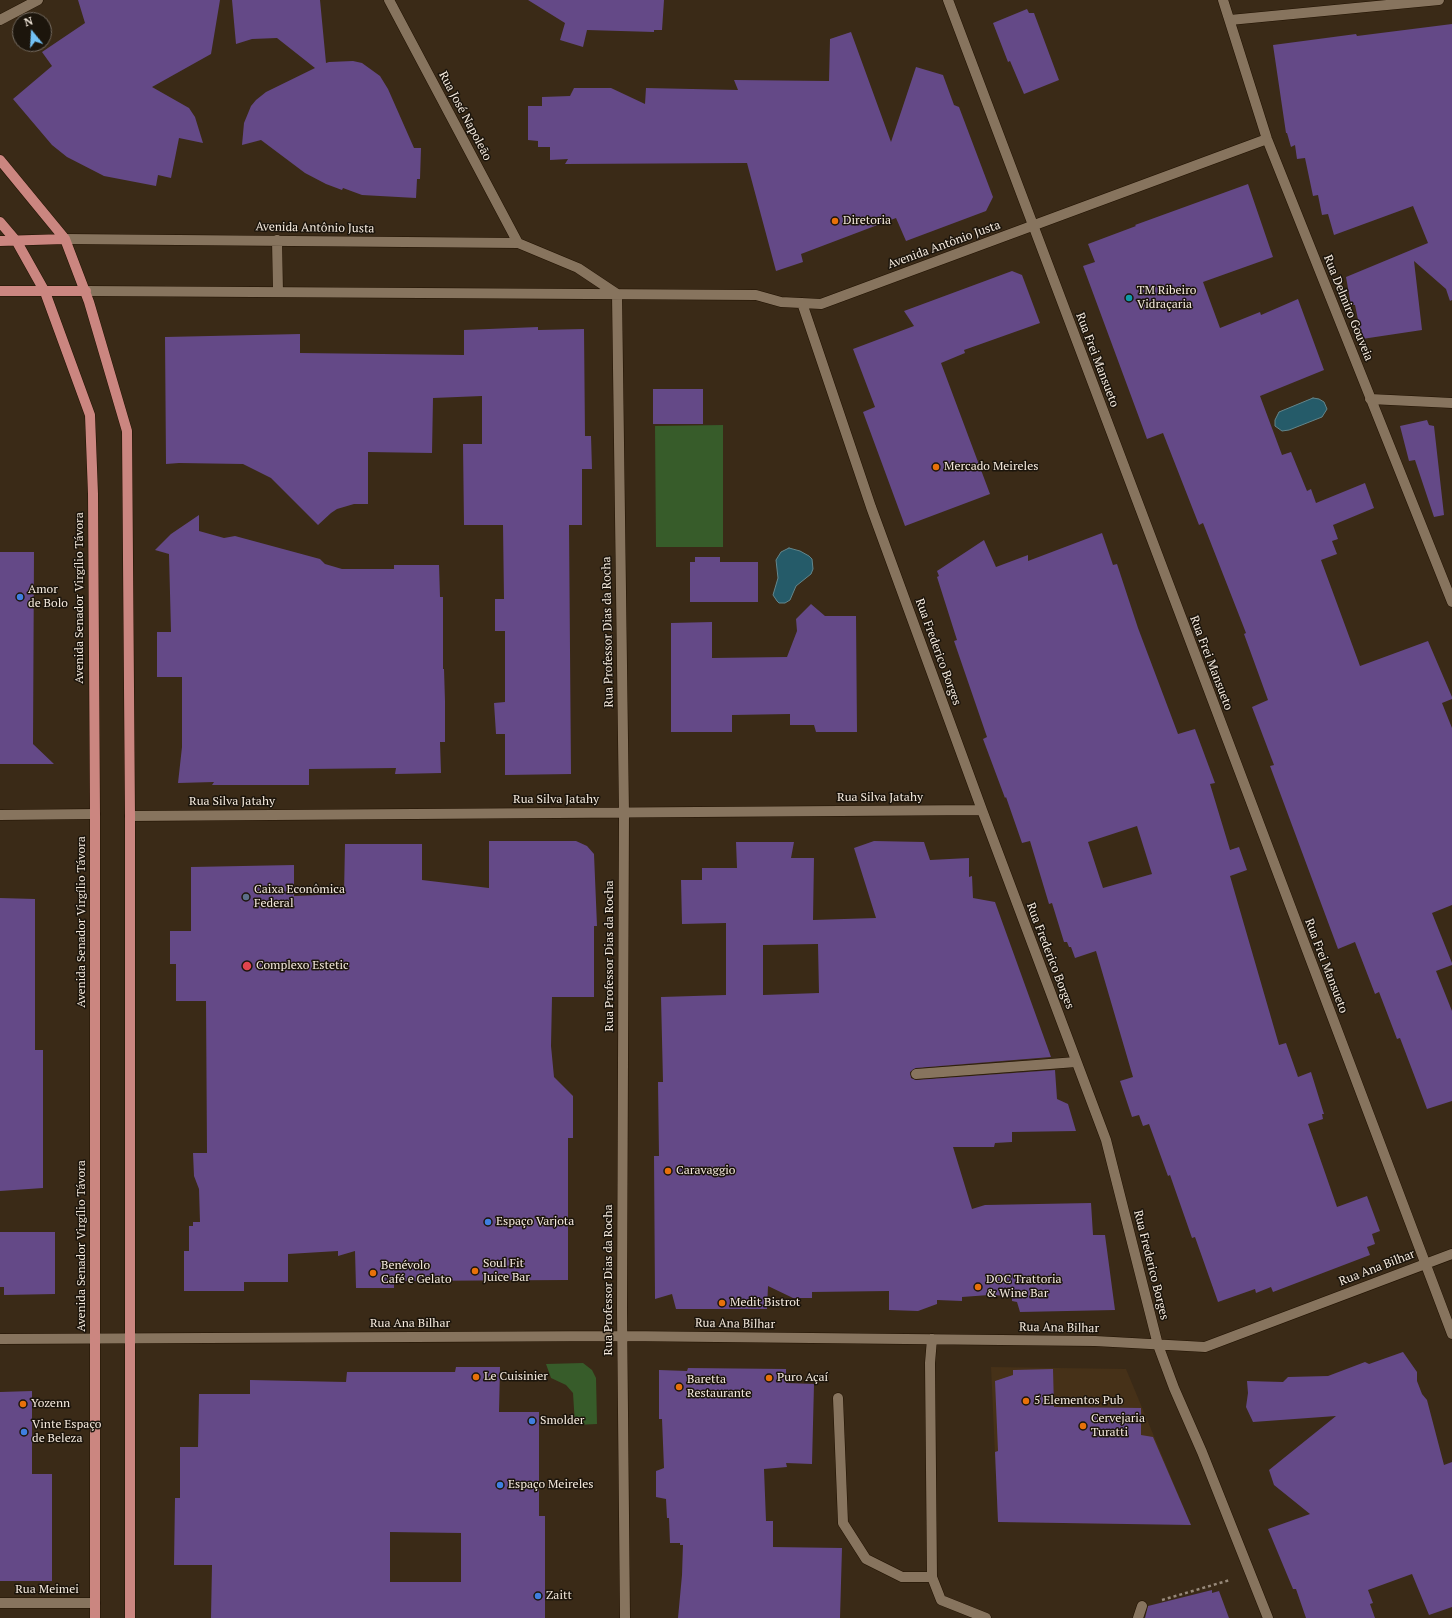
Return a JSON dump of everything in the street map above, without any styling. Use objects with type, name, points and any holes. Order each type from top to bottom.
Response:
[{"type":"main road","points":[[0,160],[65,239],[86,291],[127,431],[130,816],[130,1618]]},
{"type":"main road","name":"Avenida Senador Virgílio Távora","points":[[0,222],[17,242],[45,292],[90,415],[93,509],[95,814],[95,1618]]},
{"type":"main road","name":"Avenida Antônio Justa","points":[[0,241],[17,242],[65,239]]},
{"type":"main road","name":"Avenida Antônio Justa","points":[[0,291],[86,291]]},
{"type":"street","points":[[0,20],[38,0]]},
{"type":"street","name":"Rua José Napoleão","points":[[388,0],[518,243]]},
{"type":"street","name":"Rua Frei Mansueto","points":[[948,0],[1032,226],[1452,1334]]},
{"type":"street","name":"Rua Delmiro Gouveia","points":[[1223,0],[1267,139],[1452,602]]},
{"type":"street","points":[[1230,20],[1439,0]]},
{"type":"street","name":"Avenida Antônio Justa","points":[[86,291],[756,295],[781,302],[820,304],[1267,139]]},
{"type":"street","name":"Avenida Antônio Justa","points":[[65,239],[518,243],[578,268],[617,294]]},
{"type":"street","points":[[277,240],[278,292]]},
{"type":"street","name":"Rua Professor Dias da Rocha","points":[[617,294],[624,813],[622,1336],[625,1618]]},
{"type":"street","name":"Rua Frederico Borges","points":[[802,303],[871,507],[982,810],[1106,1140],[1158,1345],[1174,1388],[1202,1452],[1268,1618]]},
{"type":"street","points":[[1370,399],[1452,403]]},
{"type":"street","name":"Rua Silva Jatahy","points":[[130,816],[982,810]]},
{"type":"street","points":[[0,815],[95,814]]},
{"type":"street","points":[[916,1074],[1076,1062]]},
{"type":"street","name":"Rua Ana Bilhar","points":[[0,1339],[622,1336],[1095,1341],[1205,1347],[1452,1254]]},
{"type":"street","points":[[932,1339],[930,1363],[932,1577],[941,1600],[986,1618]]},
{"type":"street","points":[[838,1398],[843,1523],[866,1559],[902,1577],[932,1577]]},
{"type":"street","name":"Rua Meimei","points":[[0,1603],[95,1603]]},
{"type":"street","points":[[1138,1618],[1142,1606]]},
{"type":"path","points":[[1142,1606],[1231,1580]]},
{"type":"shaded area","points":[[991,1367],[1126,1369],[1186,1513],[1121,1506],[1121,1524],[998,1522]]},
{"type":"green space","points":[[723,425],[723,547],[656,547],[655,426]]},
{"type":"green space","points":[[583,1363],[592,1370],[596,1378],[597,1424],[575,1425],[573,1393],[566,1385],[551,1378],[546,1364]]},
{"type":"water","points":[[1313,398],[1324,402],[1327,409],[1322,417],[1289,430],[1282,431],[1275,426],[1275,420],[1279,412]]},
{"type":"water","points":[[789,548],[800,551],[809,556],[812,559],[813,569],[811,574],[796,586],[790,600],[785,603],[779,603],[773,595],[778,578],[776,560],[781,552]]},
{"type":"building","points":[[78,0],[220,0],[211,54],[152,87],[189,108],[195,117],[203,143],[179,138],[171,178],[158,175],[156,186],[104,176],[67,157],[52,145],[13,99],[52,66],[42,52],[52,52],[52,45],[85,23]]},
{"type":"building","points":[[232,0],[320,0],[326,63],[353,61],[362,63],[380,76],[388,89],[414,148],[421,148],[420,179],[417,179],[416,198],[362,195],[343,188],[342,190],[326,184],[305,173],[261,140],[242,145],[244,123],[251,106],[256,100],[266,92],[315,68],[277,38],[252,39],[236,44]]},
{"type":"building","points":[[528,0],[664,0],[662,30],[654,30],[654,32],[587,30],[583,47],[560,40],[565,23]]},
{"type":"building","points":[[1027,9],[1029,13],[1034,13],[1059,80],[1024,94],[1010,61],[1008,62],[993,23]]},
{"type":"building","points":[[1452,24],[1452,300],[1450,301],[1446,289],[1414,261],[1422,330],[1362,339],[1355,305],[1351,305],[1346,277],[1428,243],[1413,206],[1334,235],[1328,214],[1322,215],[1318,195],[1313,196],[1305,158],[1297,159],[1295,145],[1291,147],[1286,133],[1273,45],[1356,34],[1357,36]]},
{"type":"building","points":[[851,32],[891,142],[916,67],[943,75],[954,105],[959,107],[993,197],[986,211],[906,241],[896,218],[801,254],[803,262],[776,271],[747,163],[565,164],[568,159],[550,160],[550,147],[538,147],[538,141],[528,140],[528,106],[542,106],[542,97],[570,96],[574,88],[611,88],[645,104],[646,88],[738,90],[734,80],[829,81],[830,39]]},
{"type":"building","points":[[1248,184],[1273,257],[1203,282],[1220,328],[1260,312],[1261,315],[1298,299],[1324,370],[1260,396],[1282,455],[1291,452],[1307,491],[1311,489],[1316,503],[1365,483],[1374,508],[1333,525],[1338,539],[1332,541],[1337,554],[1321,560],[1360,666],[1428,641],[1452,697],[1452,699],[1442,703],[1452,728],[1452,905],[1432,913],[1452,963],[1452,965],[1436,971],[1452,1011],[1452,1101],[1427,1109],[1400,1038],[1397,1039],[1379,992],[1375,994],[1355,942],[1338,949],[1270,766],[1274,765],[1252,707],[1268,700],[1244,634],[1246,633],[1203,523],[1199,525],[1163,433],[1147,439],[1083,266],[1095,262],[1088,244],[1136,226],[1135,225]]},
{"type":"building","points":[[1012,271],[1022,275],[1040,323],[964,350],[965,353],[941,363],[990,494],[905,526],[863,412],[875,407],[853,349],[914,326],[904,311]]},
{"type":"building","points":[[538,327],[538,330],[584,329],[585,436],[591,436],[592,469],[582,469],[582,525],[569,525],[571,774],[505,775],[505,734],[496,734],[494,703],[505,702],[505,631],[495,631],[495,599],[504,599],[503,525],[464,525],[463,444],[482,444],[482,396],[433,398],[432,453],[368,452],[368,504],[354,504],[337,509],[318,525],[271,478],[243,464],[166,464],[165,337],[300,334],[300,353],[464,355],[464,330]]},
{"type":"building","points":[[653,389],[703,389],[703,424],[653,424]]},
{"type":"building","points":[[1427,420],[1429,425],[1434,426],[1444,515],[1434,517],[1415,460],[1409,461],[1400,426]]},
{"type":"building","points":[[199,515],[199,531],[224,538],[235,536],[320,559],[325,564],[342,569],[394,569],[394,565],[439,565],[440,597],[443,597],[443,669],[445,701],[445,742],[440,742],[441,773],[395,774],[396,768],[309,769],[309,785],[212,785],[214,782],[178,783],[182,747],[182,677],[157,677],[157,632],[171,632],[169,554],[155,550],[171,534]]},
{"type":"building","points":[[1102,533],[1113,565],[1117,564],[1138,628],[1178,734],[1195,729],[1215,783],[1210,784],[1230,850],[1239,847],[1247,870],[1230,876],[1279,1045],[1286,1043],[1298,1077],[1311,1072],[1324,1114],[1322,1114],[1323,1119],[1308,1124],[1337,1207],[1367,1196],[1380,1231],[1372,1234],[1375,1244],[1367,1247],[1370,1255],[1273,1292],[1271,1287],[1256,1293],[1255,1289],[1218,1302],[1195,1237],[1192,1238],[1170,1175],[1168,1176],[1149,1124],[1143,1126],[1139,1115],[1132,1117],[1120,1081],[1133,1077],[1096,951],[1075,958],[1071,947],[1069,947],[1067,942],[1064,942],[1052,903],[1049,904],[1030,841],[1022,843],[983,739],[987,737],[954,641],[957,640],[937,577],[939,576],[937,571],[984,540],[996,567],[1028,555],[1028,561]],"holes":[[[1137,826],[1152,874],[1103,888],[1088,842]]]},
{"type":"building","points":[[0,552],[34,552],[33,744],[54,764],[0,764]]},
{"type":"building","points":[[695,557],[720,557],[720,562],[758,562],[758,602],[690,602],[690,562],[695,562]]},
{"type":"building","points":[[811,604],[825,616],[856,616],[857,732],[816,732],[814,725],[790,725],[790,714],[732,715],[732,732],[671,732],[671,623],[712,622],[712,658],[787,657],[797,631],[796,619]]},
{"type":"building","points":[[489,841],[576,841],[587,846],[594,854],[597,926],[594,926],[594,997],[552,997],[551,1046],[554,1077],[573,1096],[573,1138],[568,1138],[568,1280],[394,1281],[394,1288],[356,1288],[355,1251],[338,1256],[338,1251],[288,1254],[288,1282],[244,1282],[244,1291],[184,1291],[184,1251],[189,1251],[189,1226],[193,1226],[193,1222],[200,1222],[199,1189],[194,1176],[193,1153],[207,1153],[206,1001],[176,1001],[176,964],[170,964],[170,931],[191,931],[191,867],[294,865],[294,896],[344,894],[345,844],[422,844],[422,880],[489,888]]},
{"type":"building","points":[[874,841],[924,842],[930,860],[969,858],[969,877],[972,876],[973,898],[995,902],[1051,1057],[916,1068],[910,1072],[911,1078],[916,1080],[1055,1070],[1057,1099],[1068,1104],[1076,1131],[1012,1132],[1012,1142],[995,1143],[994,1147],[953,1147],[972,1209],[985,1205],[1091,1203],[1093,1235],[1105,1235],[1115,1310],[1020,1312],[1017,1302],[1012,1301],[1012,1296],[989,1295],[962,1297],[962,1301],[937,1300],[937,1304],[918,1311],[889,1310],[889,1291],[812,1292],[812,1298],[793,1298],[768,1286],[767,1309],[676,1309],[672,1294],[655,1299],[654,1156],[659,1156],[658,1082],[663,1082],[661,997],[726,995],[726,923],[682,924],[681,880],[702,880],[702,868],[737,868],[736,842],[794,842],[791,858],[814,858],[813,920],[876,918],[854,848]],"holes":[[[818,944],[819,993],[763,995],[763,945]]]},
{"type":"building","points":[[0,898],[35,899],[35,1050],[43,1050],[43,1188],[0,1191]]},
{"type":"building","points":[[0,1232],[55,1232],[55,1294],[4,1295],[4,1287],[0,1287]]},
{"type":"building","points":[[1403,1352],[1417,1372],[1417,1381],[1422,1394],[1427,1400],[1444,1465],[1452,1462],[1452,1607],[1429,1615],[1412,1574],[1368,1590],[1373,1603],[1370,1604],[1375,1618],[1306,1618],[1296,1589],[1293,1589],[1268,1529],[1310,1514],[1274,1485],[1269,1470],[1336,1416],[1253,1422],[1246,1407],[1248,1393],[1247,1381],[1283,1382],[1288,1377],[1328,1376],[1365,1362],[1369,1364]]},
{"type":"building","points":[[456,1367],[500,1367],[499,1412],[539,1412],[539,1516],[545,1516],[545,1618],[211,1618],[212,1565],[174,1565],[175,1498],[180,1498],[180,1447],[198,1447],[199,1394],[250,1394],[250,1380],[346,1382],[347,1372],[455,1372]],"holes":[[[390,1532],[461,1533],[461,1582],[390,1582]]]},
{"type":"building","points":[[688,1368],[786,1369],[786,1383],[814,1384],[812,1464],[786,1463],[787,1467],[764,1469],[766,1521],[773,1521],[773,1547],[842,1548],[840,1618],[678,1618],[683,1545],[680,1545],[680,1543],[670,1543],[669,1518],[667,1518],[666,1499],[656,1497],[656,1471],[664,1468],[662,1419],[659,1419],[659,1370],[687,1371]]},
{"type":"building","points":[[1053,1369],[1054,1407],[1141,1408],[1141,1435],[1153,1437],[1191,1525],[998,1522],[995,1452],[998,1451],[995,1381],[1013,1375],[1013,1370]]},
{"type":"building","points":[[32,1391],[32,1474],[52,1474],[52,1581],[0,1581],[0,1392]]},
{"type":"building","points":[[1212,1590],[1212,1593],[1219,1591],[1229,1618],[1145,1618],[1148,1606]]},
{"type":"place","name":"Diretoria","points":[[835,221]]},
{"type":"place","name":"TM Ribeiro Vidraçaria","points":[[1129,298]]},
{"type":"place","name":"Mercado Meireles","points":[[936,467]]},
{"type":"place","name":"Amor de Bolo","points":[[20,597]]},
{"type":"place","name":"Caixa Econômica Federal","points":[[246,897]]},
{"type":"place","name":"Complexo Estetic","points":[[247,966]]},
{"type":"place","name":"Caravaggio","points":[[668,1171]]},
{"type":"place","name":"Espaço Varjota","points":[[488,1222]]},
{"type":"place","name":"Soul Fit Juice Bar","points":[[475,1271]]},
{"type":"place","name":"Benévolo Café e Gelato","points":[[373,1273]]},
{"type":"place","name":"DOC Trattoria & Wine Bar","points":[[978,1287]]},
{"type":"place","name":"Medit Bistrot","points":[[722,1303]]},
{"type":"place","name":"Le Cuisinier","points":[[476,1377]]},
{"type":"place","name":"Puro Açaí","points":[[769,1378]]},
{"type":"place","name":"Baretta Restaurante","points":[[679,1387]]},
{"type":"place","name":"5 Elementos Pub","points":[[1026,1401]]},
{"type":"place","name":"Yozenn","points":[[23,1404]]},
{"type":"place","name":"Smolder","points":[[532,1421]]},
{"type":"place","name":"Cervejaria Turatti","points":[[1083,1426]]},
{"type":"place","name":"Vinte Espaço de Beleza","points":[[24,1432]]},
{"type":"place","name":"Espaço Meireles","points":[[500,1485]]},
{"type":"place","name":"Zaitt","points":[[538,1596]]}]
